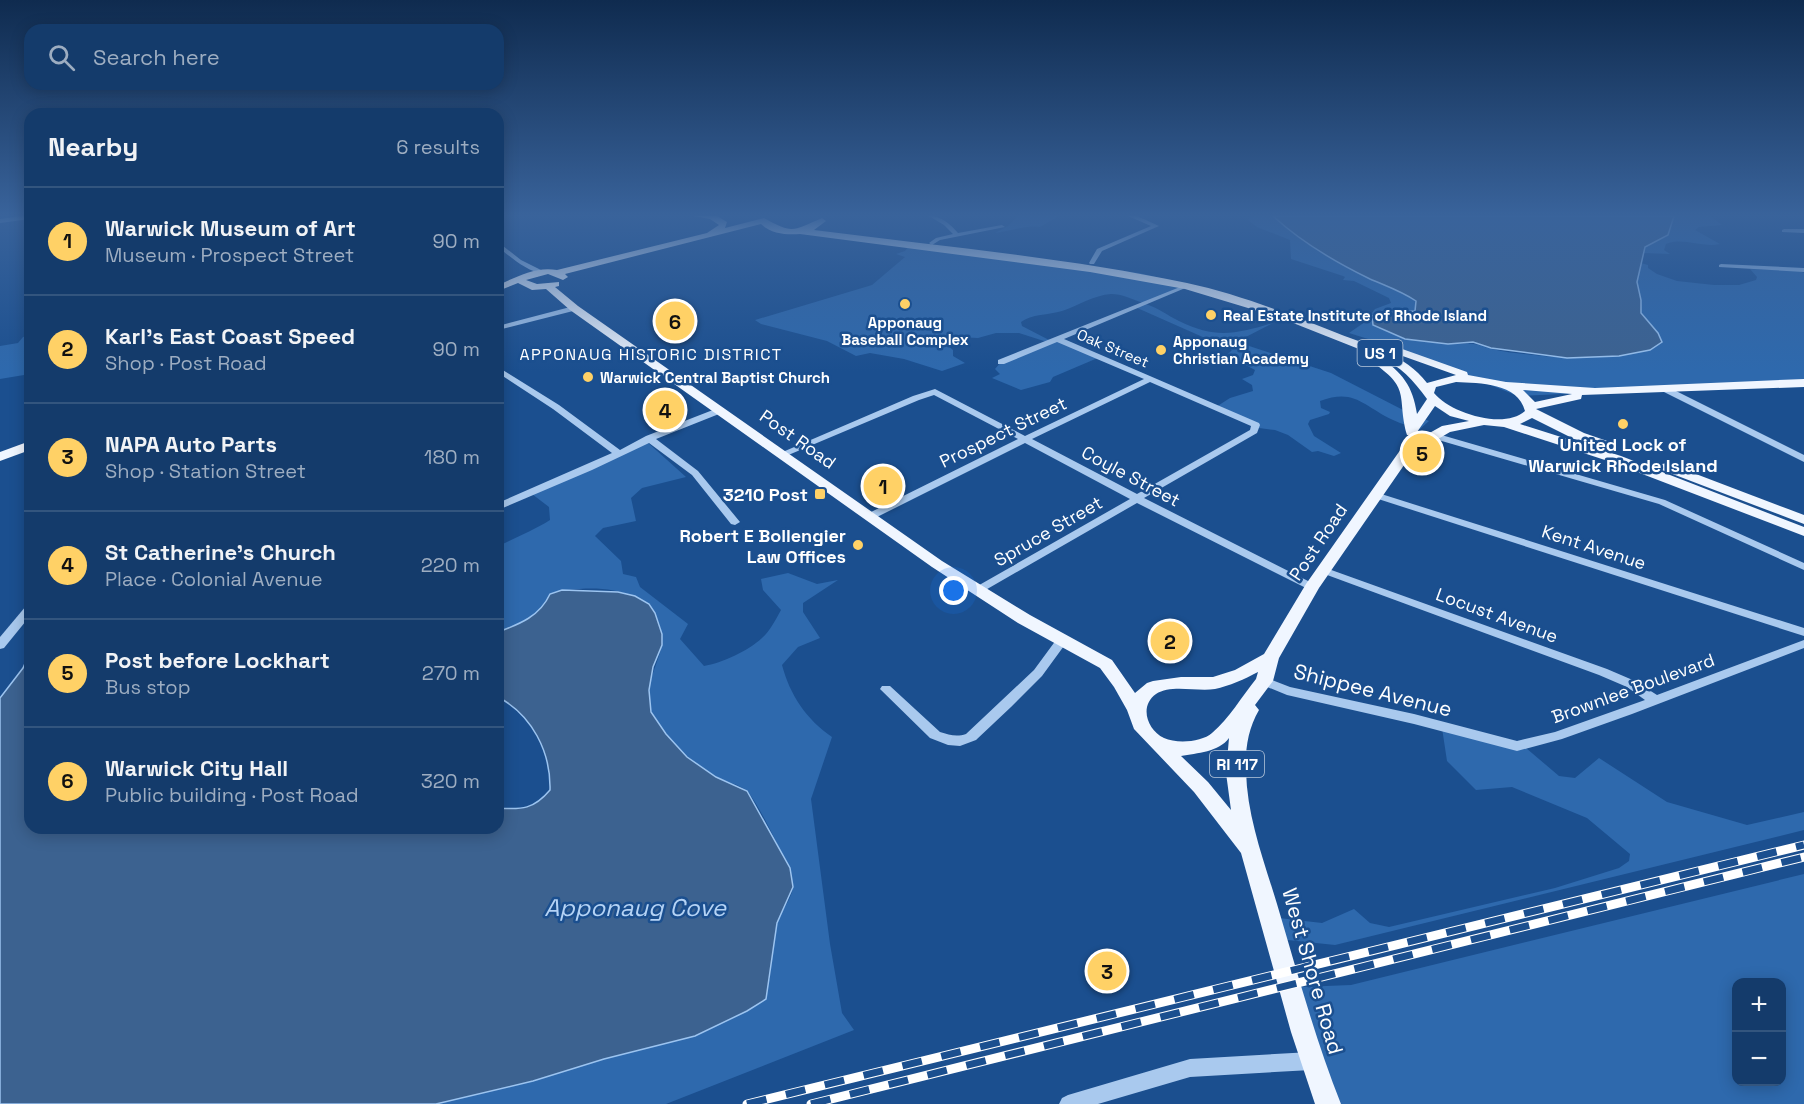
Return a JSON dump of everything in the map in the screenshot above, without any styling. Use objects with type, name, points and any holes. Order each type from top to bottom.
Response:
[{"type":"main road","name":"US 1","points":[[504,288],[542,272],[561,275],[582,268]]},
{"type":"main road","name":"US 1","points":[[1081,268],[1187,286],[1272,312],[1397,360],[1415,375],[1431,395],[1454,413],[1485,422],[1505,423],[1616,459],[1735,503],[1804,532]]},
{"type":"main road","name":"US 1","points":[[1124,268],[1227,290],[1497,384],[1520,394],[1531,410],[1579,435],[1742,494],[1804,520]]},
{"type":"main road","name":"US 1","points":[[525,280],[548,286],[561,280],[561,275]]},
{"type":"main road","name":"Post Road","points":[[548,286],[574,308],[937,564],[1024,619],[1106,664],[1121,683],[1136,710],[1140,724],[1156,743],[1179,749],[1203,745],[1218,739],[1264,681],[1270,658],[1312,587],[1406,452]]},
{"type":"main road","name":"RI 117","points":[[1320,330],[1389,368],[1399,377],[1409,392],[1412,428],[1406,452]]},
{"type":"main road","points":[[1412,428],[1431,395],[1431,386],[1449,378],[1478,379]]},
{"type":"main road","points":[[1497,384],[1595,392],[1803,384]]},
{"type":"main road","points":[[1505,423],[1526,417],[1531,410],[1595,392]]},
{"type":"main road","name":"RI 117","points":[[1406,452],[1431,435],[1446,429],[1485,422]]},
{"type":"main road","points":[[0,457],[24,447]]},
{"type":"main road","points":[[1136,710],[1138,700],[1153,687],[1181,683],[1214,683],[1241,674],[1270,658]]},
{"type":"main road","name":"West Shore Road","points":[[1264,681],[1243,722],[1236,753],[1238,789],[1252,852],[1311,1061],[1328,1104]]},
{"type":"main road","name":"West Shore Road","points":[[1156,743],[1201,787],[1252,852]]},
{"type":"street","points":[[521,268],[525,280]]},
{"type":"street","points":[[533,268],[542,272]]},
{"type":"street","points":[[1753,268],[1804,270]]},
{"type":"street","points":[[1001,362],[1187,286]]},
{"type":"street","points":[[504,326],[574,308]]},
{"type":"street","name":"Oak Street","points":[[1057,339],[1256,426]]},
{"type":"street","points":[[504,373],[556,407],[618,453]]},
{"type":"street","name":"Prospect Street","points":[[871,516],[1090,407],[1151,380]]},
{"type":"street","points":[[1667,390],[1804,459]]},
{"type":"street","name":"Coyle Street","points":[[783,454],[935,392],[1312,587]]},
{"type":"street","points":[[504,504],[589,468],[649,438],[721,410]]},
{"type":"street","name":"Spruce Street","points":[[978,590],[1254,431],[1256,426]]},
{"type":"street","points":[[1431,435],[1662,502],[1804,567]]},
{"type":"street","points":[[649,438],[695,473],[735,522]]},
{"type":"street","name":"Kent Avenue","points":[[1375,495],[1804,632]]},
{"type":"street","name":"Locust Avenue","points":[[1323,570],[1603,672],[1631,684],[1656,701]]},
{"type":"street","points":[[0,645],[24,616]]},
{"type":"street","points":[[886,689],[935,735],[948,740],[960,741],[971,737],[1007,704],[1038,673],[1063,639]]},
{"type":"street","name":"Brownlee Boulevard","points":[[1472,736],[1517,746],[1557,735],[1656,701],[1804,644]]},
{"type":"street","name":"Shippee Avenue","points":[[1264,681],[1287,691],[1414,719],[1472,736]]},
{"type":"street","points":[[1068,1104],[1190,1068],[1311,1061]]},
{"type":"shaded area","points":[[893,268],[1097,268],[1139,273],[1187,284],[1146,304],[1192,327],[1215,332],[1236,332],[1273,323],[1240,340],[1240,343],[1331,373],[1429,421],[1420,429],[1393,420],[1351,398],[1342,397],[1320,401],[1321,408],[1330,412],[1329,414],[1310,420],[1308,424],[1314,436],[1341,453],[1334,456],[1318,451],[1312,452],[1288,435],[1275,430],[1259,428],[1216,407],[1230,398],[1253,391],[1252,385],[1242,379],[1253,375],[1255,370],[1227,355],[1232,350],[1217,341],[1205,338],[1135,307],[1143,303],[1115,294],[1098,296],[1062,311],[1035,316],[1021,322],[1022,326],[1051,341],[1059,339],[1100,357],[1053,377],[1050,382],[1021,390],[992,378],[1000,374],[995,369],[1001,362],[1047,342],[1019,333],[996,333],[978,338],[958,337],[949,340],[947,345],[953,350],[953,356],[965,363],[942,371],[904,359],[870,353],[856,356],[827,341],[761,324],[755,320],[872,285]]},
{"type":"shaded area","points":[[1317,268],[1348,268],[1399,291],[1416,301],[1415,311],[1383,312],[1461,344],[1473,344],[1504,352],[1570,358],[1650,350],[1658,333],[1641,313],[1637,282],[1640,268],[1648,268],[1657,274],[1677,281],[1714,285],[1739,285],[1756,280],[1757,277],[1750,269],[1800,271],[1804,273],[1804,383],[1518,396],[1400,349],[1349,333],[1365,322],[1375,309],[1391,303],[1389,298],[1354,281],[1343,280],[1345,277]]},
{"type":"shaded area","points":[[23,337],[24,375],[0,379],[0,346],[18,343]]},
{"type":"shaded area","points":[[646,441],[686,477],[642,488],[631,498],[636,521],[603,528],[595,536],[621,561],[623,574],[636,577],[640,587],[688,624],[680,639],[704,666],[742,652],[756,643],[773,625],[781,610],[763,590],[761,579],[788,573],[817,584],[838,580],[803,603],[803,612],[820,638],[798,647],[782,665],[800,706],[832,737],[811,799],[830,944],[842,1013],[854,1030],[666,1104],[436,1104],[533,1081],[604,1059],[695,1036],[770,979],[776,927],[793,888],[788,868],[774,837],[751,796],[739,786],[707,772],[689,758],[672,742],[653,715],[649,706],[649,688],[662,642],[660,626],[654,612],[643,602],[614,590],[564,591],[550,594],[535,614],[504,629],[504,544],[550,520],[549,507],[532,494]]},
{"type":"shaded area","points":[[1442,728],[1526,748],[1559,776],[1575,778],[1599,758],[1667,802],[1747,825],[1804,812],[1804,830],[1335,945],[1278,939],[1269,917],[1322,923],[1354,909],[1370,923],[1389,927],[1555,888],[1619,868],[1629,861],[1630,854],[1587,818],[1512,787],[1476,790],[1447,761]]},
{"type":"shaded area","points":[[1804,874],[1804,1104],[1330,1104],[1301,987],[1351,985]]},
{"type":"water","points":[[1349,268],[1640,268],[1637,282],[1641,313],[1658,333],[1662,342],[1650,350],[1619,356],[1567,358],[1491,348],[1473,342],[1448,344],[1405,339],[1373,325],[1372,316],[1387,312],[1415,311],[1416,301]]},
{"type":"water","name":"Apponaug Cove","points":[[562,590],[618,592],[635,596],[649,604],[655,613],[662,634],[662,645],[653,667],[649,690],[651,712],[666,734],[687,757],[716,777],[747,791],[790,868],[793,887],[777,923],[766,999],[747,1011],[695,1036],[604,1059],[533,1081],[436,1104],[0,1104],[0,698],[24,666],[24,834],[504,834],[504,808],[533,805],[550,790],[547,762],[537,736],[521,714],[504,701],[504,630],[535,614],[550,594]]},
{"type":"railway","points":[[747,1104],[1804,845]]},
{"type":"railway","points":[[811,1104],[1804,857]]},
{"type":"place","name":"Apponaug Baseball Complex","points":[[905,304]]},
{"type":"place","name":"Real Estate Institute of Rhode Island","points":[[1211,315]]},
{"type":"place","name":"Warwick City Hall","points":[[675,321]]},
{"type":"place","name":"Apponaug Christian Academy","points":[[1161,350]]},
{"type":"place","name":"Warwick Central Baptist Church","points":[[588,377]]},
{"type":"place","name":"St Catherine's Church","points":[[665,410]]},
{"type":"place","name":"United Lock of Warwick Rhode Island","points":[[1623,424]]},
{"type":"place","name":"Post before Lockhart","points":[[1422,453]]},
{"type":"place","name":"Warwick Museum of Art","points":[[883,486]]},
{"type":"place","name":"3210 Post","points":[[820,494]]},
{"type":"place","name":"Robert E Bollengier Law Offices","points":[[858,545]]},
{"type":"place","name":"Karl's East Coast Speed","points":[[1170,641]]},
{"type":"place","name":"NAPA Auto Parts","points":[[1107,971]]},
{"type":"district","name":"APPONAUG HISTORIC DISTRICT","points":[[651,354]]}]
